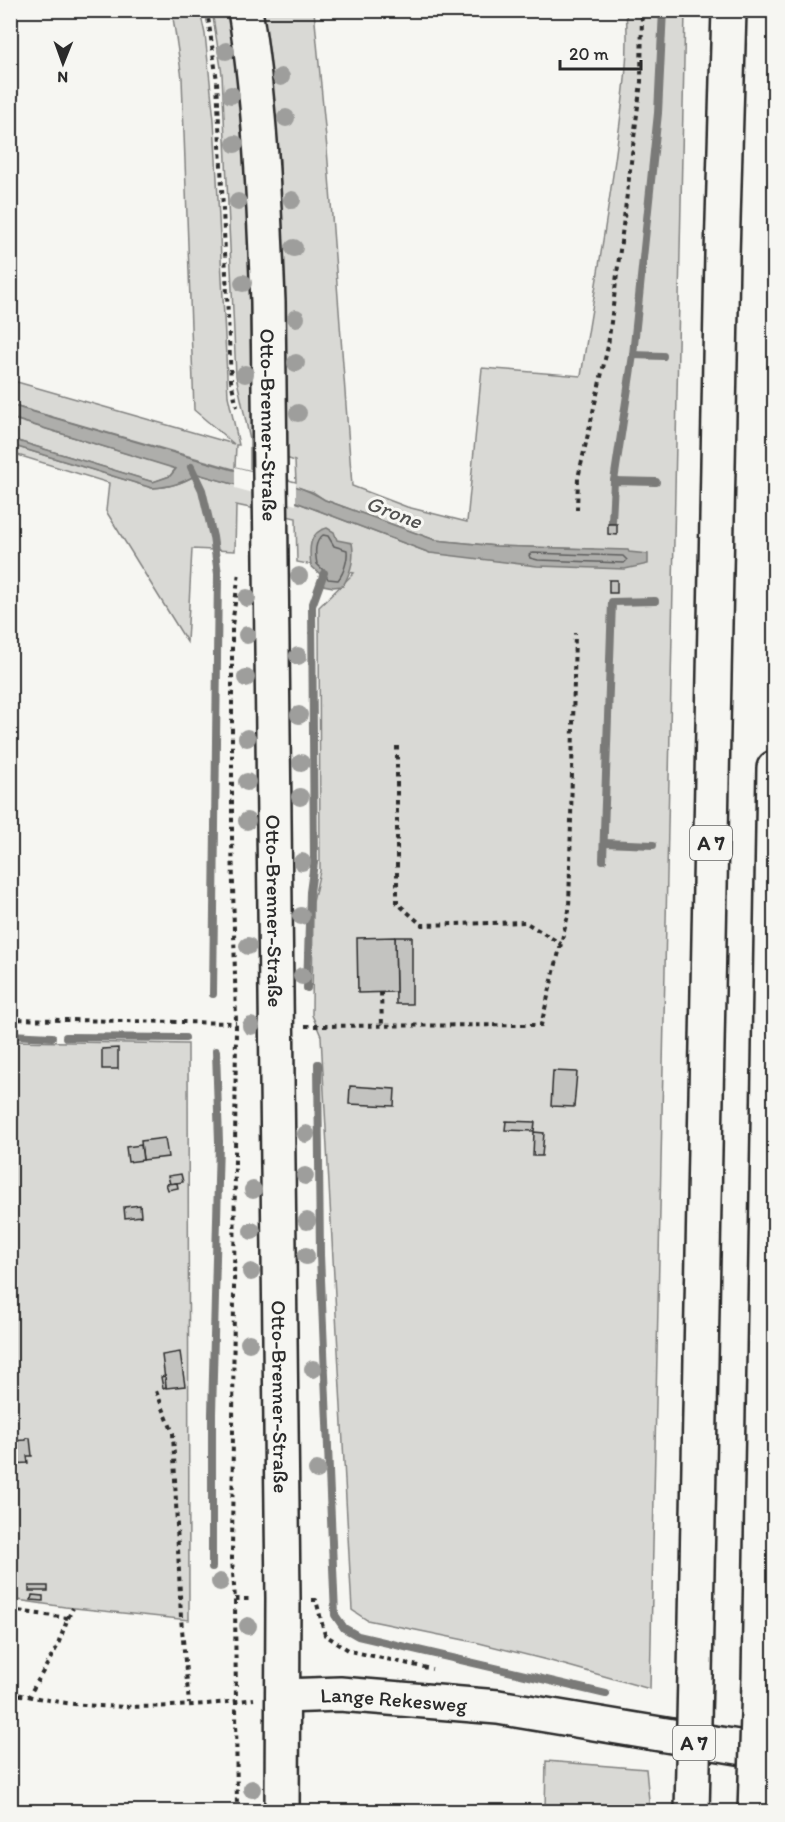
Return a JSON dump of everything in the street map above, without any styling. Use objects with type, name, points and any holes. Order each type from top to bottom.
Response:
[{"type":"main road","name":"Otto-Brenner-Straße","points":[[245,10],[254,62],[262,145],[268,302],[277,1026],[282,1812]]},
{"type":"main road","name":"A 7","points":[[693,1812],[721,267],[729,10]]},
{"type":"main road","points":[[755,1812],[774,768]]},
{"type":"main road","name":"Lange Rekesweg","points":[[283,1696],[340,1694],[498,1707],[774,1753]]},
{"type":"path","points":[[207,10],[218,81],[231,381],[239,414]]},
{"type":"path","points":[[577,510],[578,478],[609,346],[641,82],[642,10]]},
{"type":"path","points":[[237,1812],[235,1599],[232,1560],[236,1023],[232,839],[232,637],[240,567]]},
{"type":"path","points":[[277,1026],[541,1025],[569,911],[574,633]]},
{"type":"path","points":[[397,746],[397,903],[422,925],[525,922],[561,944]]},
{"type":"path","points":[[381,992],[382,1026]]},
{"type":"path","points":[[10,1019],[236,1023]]},
{"type":"path","points":[[156,1391],[173,1433],[181,1618],[189,1704]]},
{"type":"path","points":[[28,1696],[57,1647],[73,1608]]},
{"type":"path","points":[[10,1610],[68,1618]]},
{"type":"path","points":[[10,1693],[82,1705],[130,1707],[235,1702],[283,1696]]},
{"type":"shaded area","points":[[172,11],[200,11],[205,34],[214,120],[228,396],[239,445],[236,445],[235,467],[296,482],[295,461],[286,458],[280,161],[265,28],[261,11],[314,11],[327,149],[352,486],[407,507],[467,522],[482,368],[581,376],[623,100],[627,46],[626,11],[685,11],[650,1689],[479,1643],[367,1620],[352,1610],[321,1036],[312,1015],[313,902],[320,871],[319,607],[354,573],[297,562],[296,518],[236,505],[235,551],[192,549],[187,642],[106,511],[109,483],[11,453],[11,445],[152,488],[176,484],[198,474],[296,502],[430,553],[594,549],[496,546],[435,540],[325,500],[313,492],[11,405],[10,380],[234,444],[194,410],[182,78]]},
{"type":"shaded area","points":[[212,11],[229,11],[241,100],[248,208],[253,470],[250,468],[250,440],[236,376],[222,74]]},
{"type":"shaded area","points":[[10,418],[176,468],[170,476],[153,482],[11,439]]},
{"type":"shaded area","points":[[11,1041],[188,1044],[189,1620],[11,1599]]},
{"type":"shaded area","points":[[546,1761],[646,1769],[650,1811],[545,1811]]},
{"type":"water","points":[[10,405],[291,485],[325,500],[435,540],[496,546],[628,550],[648,554],[648,564],[625,569],[537,566],[430,553],[296,502],[198,474],[176,484],[152,488],[11,445],[11,439],[153,482],[170,476],[176,469],[11,418]]},
{"type":"water","points":[[327,528],[334,532],[337,540],[352,543],[352,565],[343,586],[323,585],[320,574],[311,566],[311,542],[316,533]]},
{"type":"pier","points":[[235,467],[296,483],[296,505],[235,488]]},
{"type":"building","points":[[608,524],[617,524],[617,535],[608,534]]},
{"type":"building","points":[[609,580],[617,580],[617,593],[609,593]]},
{"type":"building","points":[[395,937],[412,937],[412,1004],[396,1004]]},
{"type":"building","points":[[395,937],[396,992],[358,993],[357,938]]},
{"type":"building","points":[[118,1048],[118,1069],[102,1069],[102,1049]]},
{"type":"building","points":[[553,1071],[577,1072],[574,1107],[551,1106]]},
{"type":"building","points":[[350,1086],[395,1089],[394,1106],[349,1104]]},
{"type":"building","points":[[506,1121],[535,1122],[534,1131],[505,1130]]},
{"type":"building","points":[[534,1132],[544,1133],[542,1156],[533,1156]]},
{"type":"building","points":[[165,1138],[168,1157],[143,1160],[141,1141]]},
{"type":"building","points":[[141,1145],[143,1160],[128,1162],[126,1147]]},
{"type":"building","points":[[181,1174],[183,1182],[170,1184],[168,1176]]},
{"type":"building","points":[[177,1183],[178,1188],[168,1190],[166,1184]]},
{"type":"building","points":[[140,1205],[141,1216],[125,1218],[124,1207]]},
{"type":"building","points":[[180,1352],[185,1386],[166,1388],[162,1355]]},
{"type":"building","points":[[165,1376],[166,1387],[163,1388],[161,1377]]},
{"type":"building","points":[[10,1400],[14,1400],[15,1416],[10,1417]]},
{"type":"building","points":[[30,1438],[32,1456],[27,1456],[28,1463],[10,1464],[10,1441],[26,1440]]},
{"type":"building","points":[[29,1586],[48,1586],[48,1591],[29,1591]]},
{"type":"building","points":[[32,1595],[43,1596],[43,1601],[31,1600]]},
{"type":"waterway","points":[[614,481],[633,355],[658,113],[663,10]]},
{"type":"waterway","points":[[633,355],[663,356]]},
{"type":"waterway","points":[[191,467],[202,490],[213,537],[218,574],[213,994]]},
{"type":"waterway","points":[[612,522],[614,481],[656,482]]},
{"type":"waterway","points":[[307,988],[310,892],[314,863],[312,606],[324,573]]},
{"type":"waterway","points":[[603,860],[612,602],[655,601]]},
{"type":"waterway","points":[[604,843],[653,845]]},
{"type":"waterway","points":[[10,1035],[52,1037]]},
{"type":"waterway","points":[[66,1037],[185,1038]]},
{"type":"waterway","points":[[212,1567],[212,1414],[219,1142],[216,1051]]},
{"type":"waterway","points":[[318,1064],[320,1255],[335,1615],[344,1628],[358,1636],[606,1694]]},
{"type":"water label","name":"Grone","points":[[394,512]]}]
